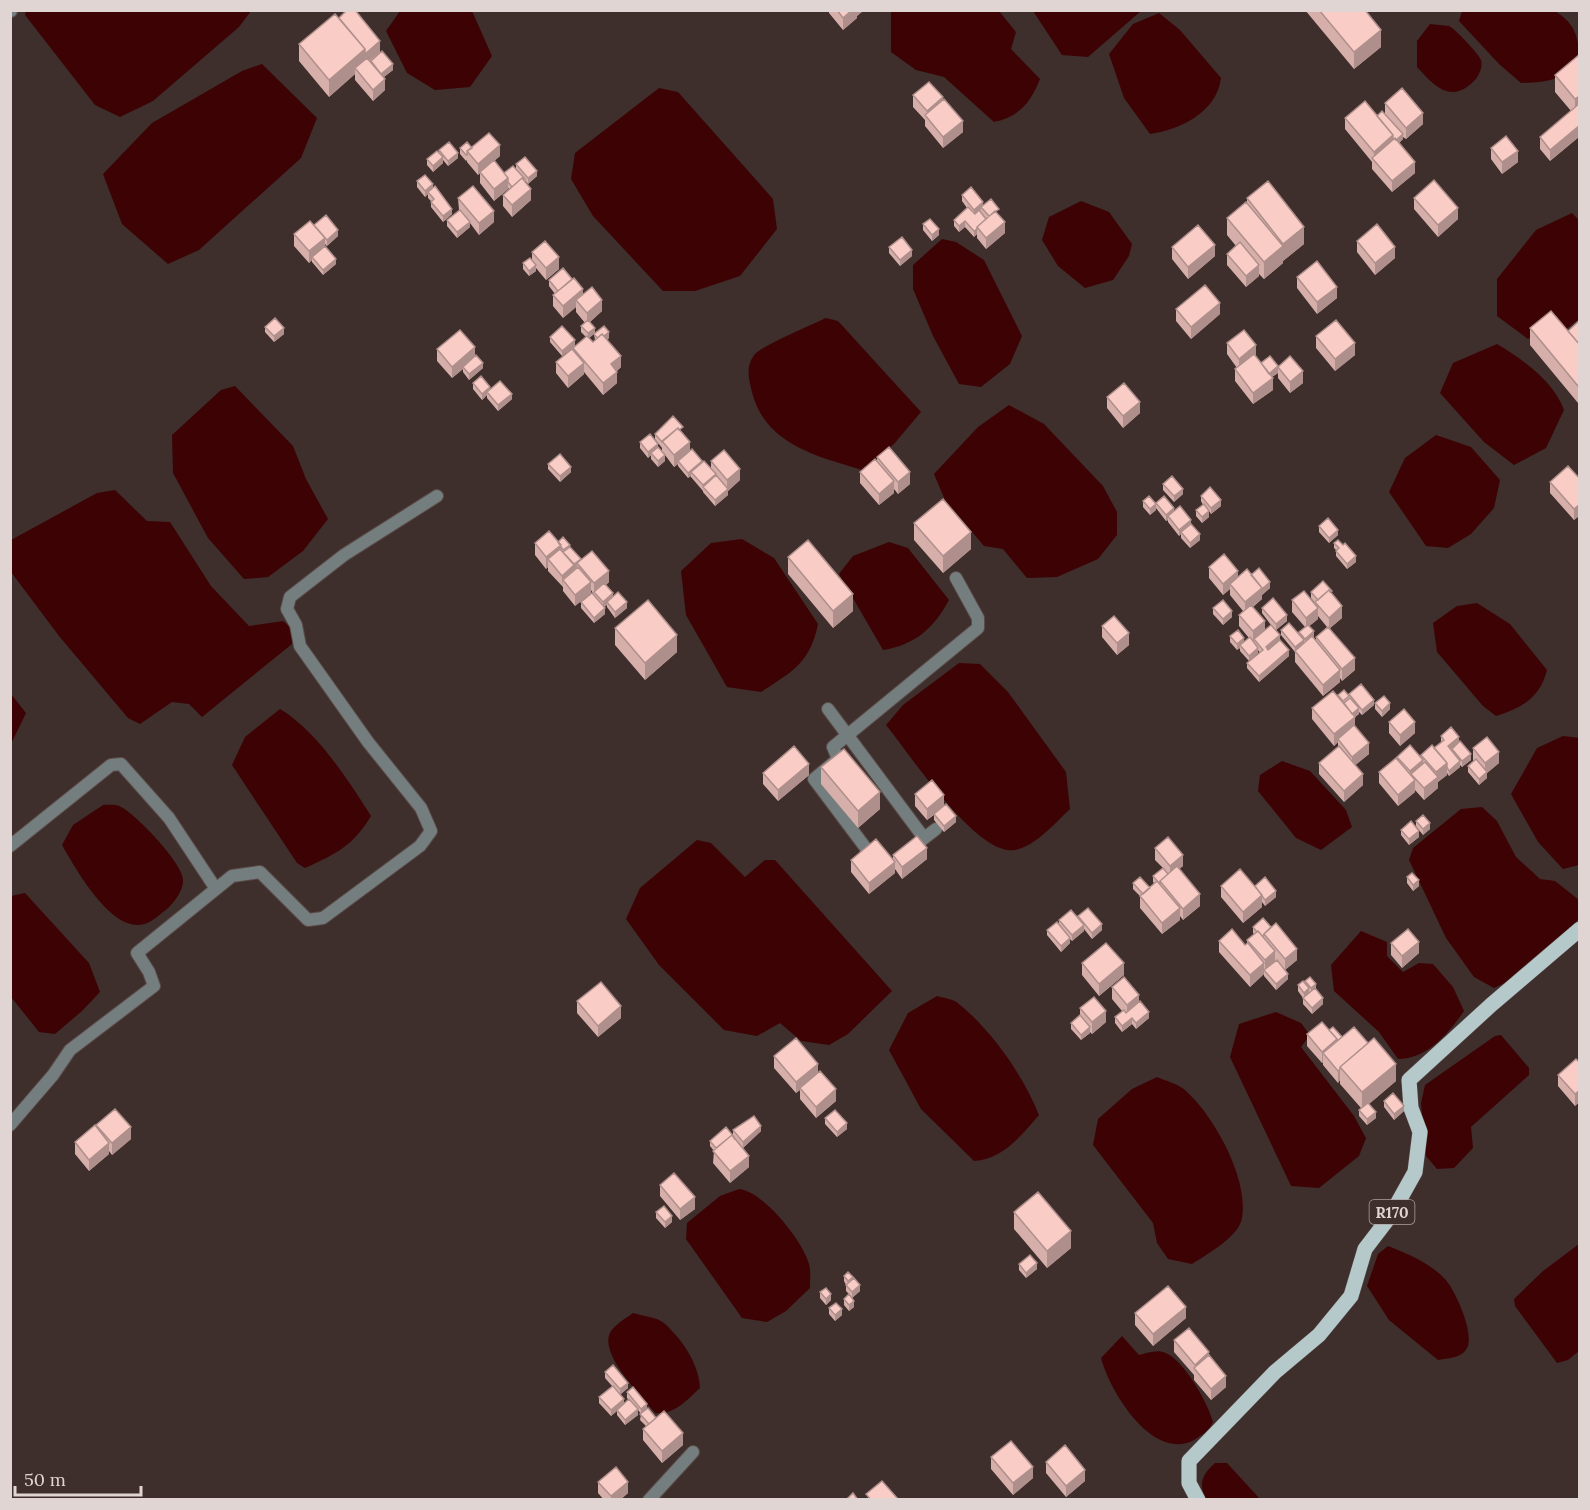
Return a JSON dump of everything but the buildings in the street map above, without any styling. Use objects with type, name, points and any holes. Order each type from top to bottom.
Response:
[{"type":"main road","name":"R170","points":[[1198,1500],[1189,1483],[1189,1461],[1275,1372],[1319,1335],[1352,1296],[1365,1249],[1391,1215],[1415,1173],[1420,1132],[1411,1108],[1409,1080],[1491,1005],[1574,937],[1580,929]]},
{"type":"street","points":[[10,1125],[53,1075],[70,1050],[154,986],[150,972],[137,953],[232,876],[260,872],[308,920],[323,918],[420,846],[431,831],[421,808],[368,742],[300,646],[296,625],[287,609],[290,597],[345,555],[437,496]]},
{"type":"street","points":[[865,847],[814,779],[838,759],[833,747],[919,679],[978,628],[978,618],[956,578]]},
{"type":"street","points":[[828,709],[924,838]]},
{"type":"street","points":[[10,846],[111,765],[121,764],[169,818],[216,888]]},
{"type":"street","points":[[908,851],[936,829]]},
{"type":"street","points":[[649,1500],[693,1452]]},
{"type":"shaded area","points":[[26,10],[251,11],[239,27],[153,101],[120,117],[95,105],[25,15]]},
{"type":"shaded area","points":[[400,11],[472,11],[492,56],[470,87],[435,90],[407,73],[386,31]]},
{"type":"shaded area","points":[[891,11],[999,11],[1016,32],[1011,49],[1040,79],[1033,95],[1017,112],[994,122],[944,77],[916,70],[891,52]]},
{"type":"shaded area","points":[[1033,11],[1141,11],[1088,57],[1062,55]]},
{"type":"shaded area","points":[[1462,11],[1555,11],[1567,21],[1577,37],[1579,60],[1566,72],[1553,79],[1521,83],[1499,64],[1459,21]]},
{"type":"shaded area","points":[[1159,13],[1180,30],[1221,78],[1218,90],[1205,110],[1185,123],[1150,134],[1124,98],[1109,54],[1133,24]]},
{"type":"shaded area","points":[[1430,24],[1452,28],[1481,60],[1479,74],[1466,88],[1451,92],[1444,90],[1430,81],[1417,67],[1417,41]]},
{"type":"shaded area","points":[[262,64],[317,118],[301,158],[199,250],[168,264],[122,224],[103,174],[152,123],[242,71]]},
{"type":"shaded area","points":[[659,88],[678,92],[773,199],[777,229],[740,276],[695,291],[663,291],[593,216],[571,179],[575,153]]},
{"type":"shaded area","points":[[1081,201],[1109,212],[1132,244],[1129,256],[1113,280],[1085,288],[1058,266],[1042,240],[1049,217]]},
{"type":"shaded area","points":[[1572,213],[1579,220],[1579,319],[1564,331],[1551,323],[1528,339],[1497,316],[1497,279],[1536,230]]},
{"type":"shaded area","points":[[942,239],[956,242],[984,260],[1022,336],[1010,364],[981,387],[959,384],[933,336],[913,289],[913,265]]},
{"type":"shaded area","points":[[826,318],[838,321],[921,412],[894,444],[862,470],[809,452],[779,435],[757,407],[751,388],[749,366],[756,353]]},
{"type":"shaded area","points":[[1497,344],[1527,364],[1545,380],[1564,410],[1546,448],[1514,465],[1484,442],[1440,393],[1453,363]]},
{"type":"shaded area","points":[[235,386],[293,446],[306,479],[328,519],[303,551],[268,577],[244,579],[208,538],[173,473],[172,435],[221,390]]},
{"type":"shaded area","points":[[1009,405],[1044,424],[1103,486],[1117,512],[1117,535],[1098,559],[1057,577],[1027,578],[1003,549],[984,546],[945,500],[934,474],[978,427]]},
{"type":"shaded area","points":[[1436,435],[1471,447],[1500,480],[1494,508],[1471,534],[1448,548],[1426,546],[1389,492],[1405,458]]},
{"type":"shaded area","points":[[115,490],[147,521],[170,522],[211,586],[249,626],[283,621],[295,631],[292,644],[202,717],[189,704],[172,702],[140,724],[128,718],[59,636],[11,572],[11,540],[97,493]]},
{"type":"shaded area","points":[[742,539],[774,558],[818,624],[815,637],[805,657],[791,672],[761,692],[727,687],[686,615],[681,571],[711,543]]},
{"type":"shaded area","points":[[889,542],[908,548],[949,600],[937,619],[922,634],[905,644],[883,650],[839,574],[853,556]]},
{"type":"shaded area","points":[[1477,603],[1510,624],[1547,670],[1540,688],[1529,701],[1496,716],[1483,706],[1437,652],[1433,623],[1457,606]]},
{"type":"shaded area","points":[[959,663],[980,664],[1008,692],[1066,772],[1070,809],[1045,833],[1023,848],[1015,850],[999,848],[964,821],[927,779],[886,725],[903,705]]},
{"type":"shaded area","points":[[11,694],[26,713],[11,744]]},
{"type":"shaded area","points":[[280,709],[306,730],[331,757],[371,816],[357,835],[343,848],[305,868],[297,863],[232,765],[245,737]]},
{"type":"shaded area","points":[[1563,736],[1580,738],[1579,865],[1563,869],[1538,842],[1511,794],[1537,748]]},
{"type":"shaded area","points":[[1282,761],[1310,771],[1346,810],[1352,827],[1321,850],[1296,838],[1258,791],[1260,775]]},
{"type":"shaded area","points":[[103,805],[119,806],[128,811],[158,840],[181,872],[183,883],[178,896],[166,910],[146,924],[127,923],[104,906],[84,881],[62,845],[73,825]]},
{"type":"shaded area","points":[[1482,807],[1497,821],[1516,857],[1540,879],[1555,881],[1579,900],[1580,912],[1571,929],[1552,950],[1517,976],[1494,988],[1474,977],[1446,938],[1409,860],[1413,848],[1461,809]]},
{"type":"shaded area","points":[[697,840],[711,843],[745,877],[765,860],[775,860],[892,991],[848,1034],[829,1045],[801,1041],[780,1023],[757,1036],[724,1030],[659,965],[626,919],[640,888]]},
{"type":"shaded area","points":[[25,893],[89,963],[100,992],[55,1034],[39,1032],[11,997],[11,896]]},
{"type":"shaded area","points":[[1361,931],[1387,942],[1387,956],[1403,972],[1419,963],[1433,964],[1453,987],[1464,1011],[1436,1044],[1418,1055],[1398,1059],[1379,1032],[1334,991],[1331,965]]},
{"type":"shaded area","points":[[937,996],[957,1002],[995,1040],[1015,1069],[1039,1115],[1011,1145],[994,1156],[974,1161],[921,1109],[889,1050],[908,1013]]},
{"type":"shaded area","points":[[1276,1012],[1301,1023],[1310,1035],[1301,1047],[1354,1116],[1366,1138],[1359,1156],[1319,1188],[1291,1186],[1230,1057],[1239,1024]]},
{"type":"shaded area","points":[[1501,1035],[1529,1068],[1529,1075],[1471,1127],[1473,1148],[1454,1168],[1437,1169],[1426,1156],[1421,1103],[1425,1085],[1495,1036]]},
{"type":"shaded area","points":[[1157,1077],[1183,1089],[1208,1116],[1227,1149],[1240,1185],[1243,1202],[1240,1225],[1222,1244],[1192,1264],[1168,1259],[1157,1243],[1153,1223],[1093,1145],[1098,1119],[1132,1089]]},
{"type":"shaded area","points":[[739,1189],[759,1198],[781,1219],[799,1243],[810,1267],[810,1288],[786,1311],[767,1322],[742,1318],[686,1239],[687,1223],[720,1196]]},
{"type":"shaded area","points":[[1579,1244],[1579,1351],[1568,1360],[1557,1363],[1515,1306],[1514,1299],[1543,1271]]},
{"type":"shaded area","points":[[1388,1246],[1426,1264],[1445,1279],[1466,1322],[1469,1341],[1462,1354],[1438,1360],[1389,1320],[1367,1286],[1378,1254]]},
{"type":"shaded area","points":[[633,1313],[664,1323],[683,1344],[693,1361],[700,1388],[690,1398],[668,1412],[655,1413],[623,1374],[610,1351],[608,1340],[611,1331]]},
{"type":"shaded area","points":[[1122,1336],[1139,1355],[1159,1351],[1166,1353],[1181,1365],[1201,1394],[1213,1422],[1205,1432],[1194,1440],[1179,1444],[1163,1441],[1149,1433],[1136,1420],[1114,1388],[1101,1358]]},
{"type":"shaded area","points":[[1215,1463],[1227,1463],[1260,1499],[1205,1499],[1202,1488],[1203,1479]]}]
